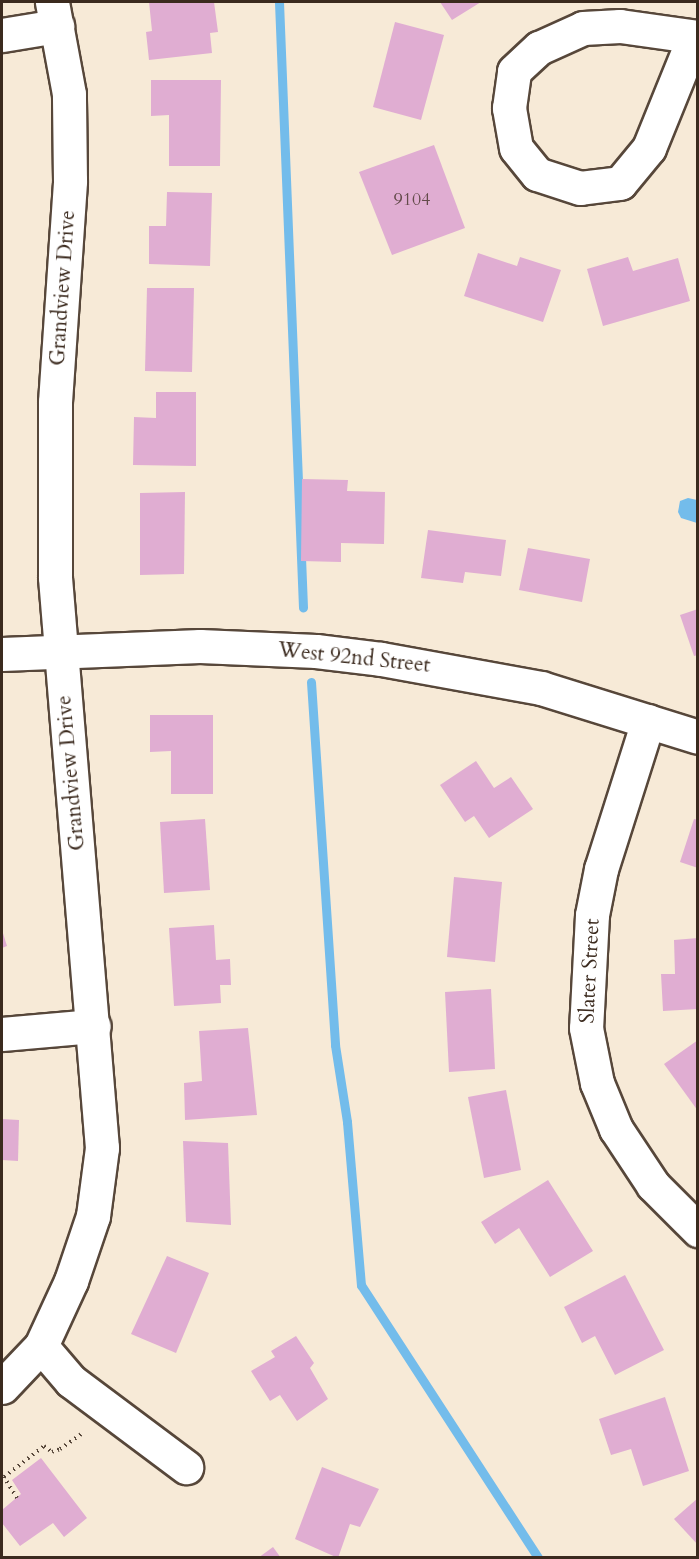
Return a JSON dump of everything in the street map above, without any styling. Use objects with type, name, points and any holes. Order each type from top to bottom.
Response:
[{"type":"street","points":[[2,36],[55,14]]},
{"type":"street","name":"Grandview Drive","points":[[2,1387],[41,1346],[84,1249],[99,1182],[102,1148],[94,1026],[60,650],[53,514],[55,413],[70,181],[69,94],[55,14]]},
{"type":"street","points":[[620,26],[696,37],[649,148],[620,183],[580,188],[537,174],[516,148],[508,108],[514,71],[540,48],[583,28],[620,26]]},
{"type":"street","name":"West 92nd Street","points":[[2,654],[200,646],[316,651],[381,659],[541,688],[698,737]]},
{"type":"street","name":"Slater Street","points":[[648,721],[594,903],[585,990],[586,1028],[597,1083],[616,1129],[653,1185],[698,1230]]},
{"type":"street","points":[[2,1034],[94,1026]]},
{"type":"street","points":[[41,1346],[71,1381],[186,1467]]},
{"type":"path","points":[[17,1498],[3,1477],[44,1446],[52,1452],[84,1432]]},
{"type":"water","points":[[688,498],[697,500],[697,523],[681,518],[678,512],[680,501]]},
{"type":"building","points":[[149,2],[214,2],[218,32],[210,33],[212,53],[149,60],[146,32],[152,31]]},
{"type":"building","points":[[440,2],[481,2],[452,20]]},
{"type":"building","points":[[395,22],[444,35],[421,120],[373,107]]},
{"type":"building","points":[[151,80],[221,80],[220,166],[169,166],[169,115],[151,116]]},
{"type":"building","points":[[434,145],[465,228],[392,255],[359,172]]},
{"type":"building","points":[[167,192],[212,193],[210,266],[149,264],[149,226],[166,226]]},
{"type":"building","points":[[478,253],[517,266],[520,257],[561,270],[543,322],[464,296]]},
{"type":"building","points":[[628,257],[633,271],[678,258],[690,301],[603,326],[587,269]]},
{"type":"building","points":[[147,288],[194,288],[192,372],[145,371]]},
{"type":"building","points":[[156,392],[196,392],[196,466],[133,465],[134,417],[156,418]]},
{"type":"building","points":[[302,479],[348,480],[347,491],[385,492],[384,544],[341,543],[341,562],[301,561]]},
{"type":"building","points":[[185,492],[184,574],[140,575],[140,493]]},
{"type":"building","points":[[428,530],[506,540],[501,576],[465,572],[463,583],[421,578]]},
{"type":"building","points":[[528,548],[590,559],[582,602],[519,590]]},
{"type":"building","points":[[698,609],[698,655],[694,656],[680,615]]},
{"type":"building","points":[[150,715],[213,715],[213,794],[171,794],[171,751],[150,752]]},
{"type":"building","points":[[476,761],[494,788],[511,777],[533,809],[489,838],[474,816],[465,822],[440,785]]},
{"type":"building","points":[[205,819],[210,890],[164,893],[160,822]]},
{"type":"building","points":[[694,819],[698,820],[698,868],[680,862]]},
{"type":"building","points":[[454,877],[502,882],[495,962],[447,957]]},
{"type":"building","points":[[214,925],[216,960],[230,959],[231,985],[220,985],[221,1003],[174,1006],[169,928]]},
{"type":"building","points":[[2,930],[7,946],[2,948]]},
{"type":"building","points":[[698,938],[698,1009],[663,1011],[661,974],[675,974],[674,940]]},
{"type":"building","points":[[491,989],[495,1069],[449,1072],[445,992]]},
{"type":"building","points":[[248,1028],[257,1115],[185,1120],[184,1083],[202,1081],[199,1031]]},
{"type":"building","points":[[698,1040],[698,1111],[664,1064]]},
{"type":"building","points":[[506,1090],[521,1170],[484,1178],[468,1097]]},
{"type":"building","points":[[2,1119],[19,1120],[18,1161],[2,1160]]},
{"type":"building","points":[[183,1141],[228,1143],[231,1225],[186,1222]]},
{"type":"building","points":[[548,1180],[593,1251],[550,1277],[519,1228],[495,1244],[481,1222]]},
{"type":"building","points":[[167,1256],[209,1273],[176,1353],[131,1334]]},
{"type":"building","points":[[625,1275],[664,1350],[615,1375],[595,1336],[582,1343],[564,1307]]},
{"type":"building","points":[[296,1336],[314,1363],[310,1368],[328,1399],[297,1421],[280,1395],[270,1401],[251,1371],[275,1357],[271,1351]]},
{"type":"building","points":[[665,1397],[689,1471],[643,1486],[631,1449],[611,1455],[599,1419]]},
{"type":"building","points":[[41,1458],[87,1518],[64,1537],[53,1523],[20,1546],[2,1523],[2,1510],[21,1494],[12,1480]]},
{"type":"building","points":[[322,1467],[379,1489],[360,1527],[350,1524],[338,1558],[295,1539]]},
{"type":"building","points":[[698,1498],[698,1545],[674,1519]]},
{"type":"building","points":[[273,1547],[281,1558],[258,1558]]},
{"type":"waterway","points":[[279,2],[303,608]]},
{"type":"waterway","points":[[311,682],[335,1045],[347,1122],[361,1285],[538,1558]]}]
